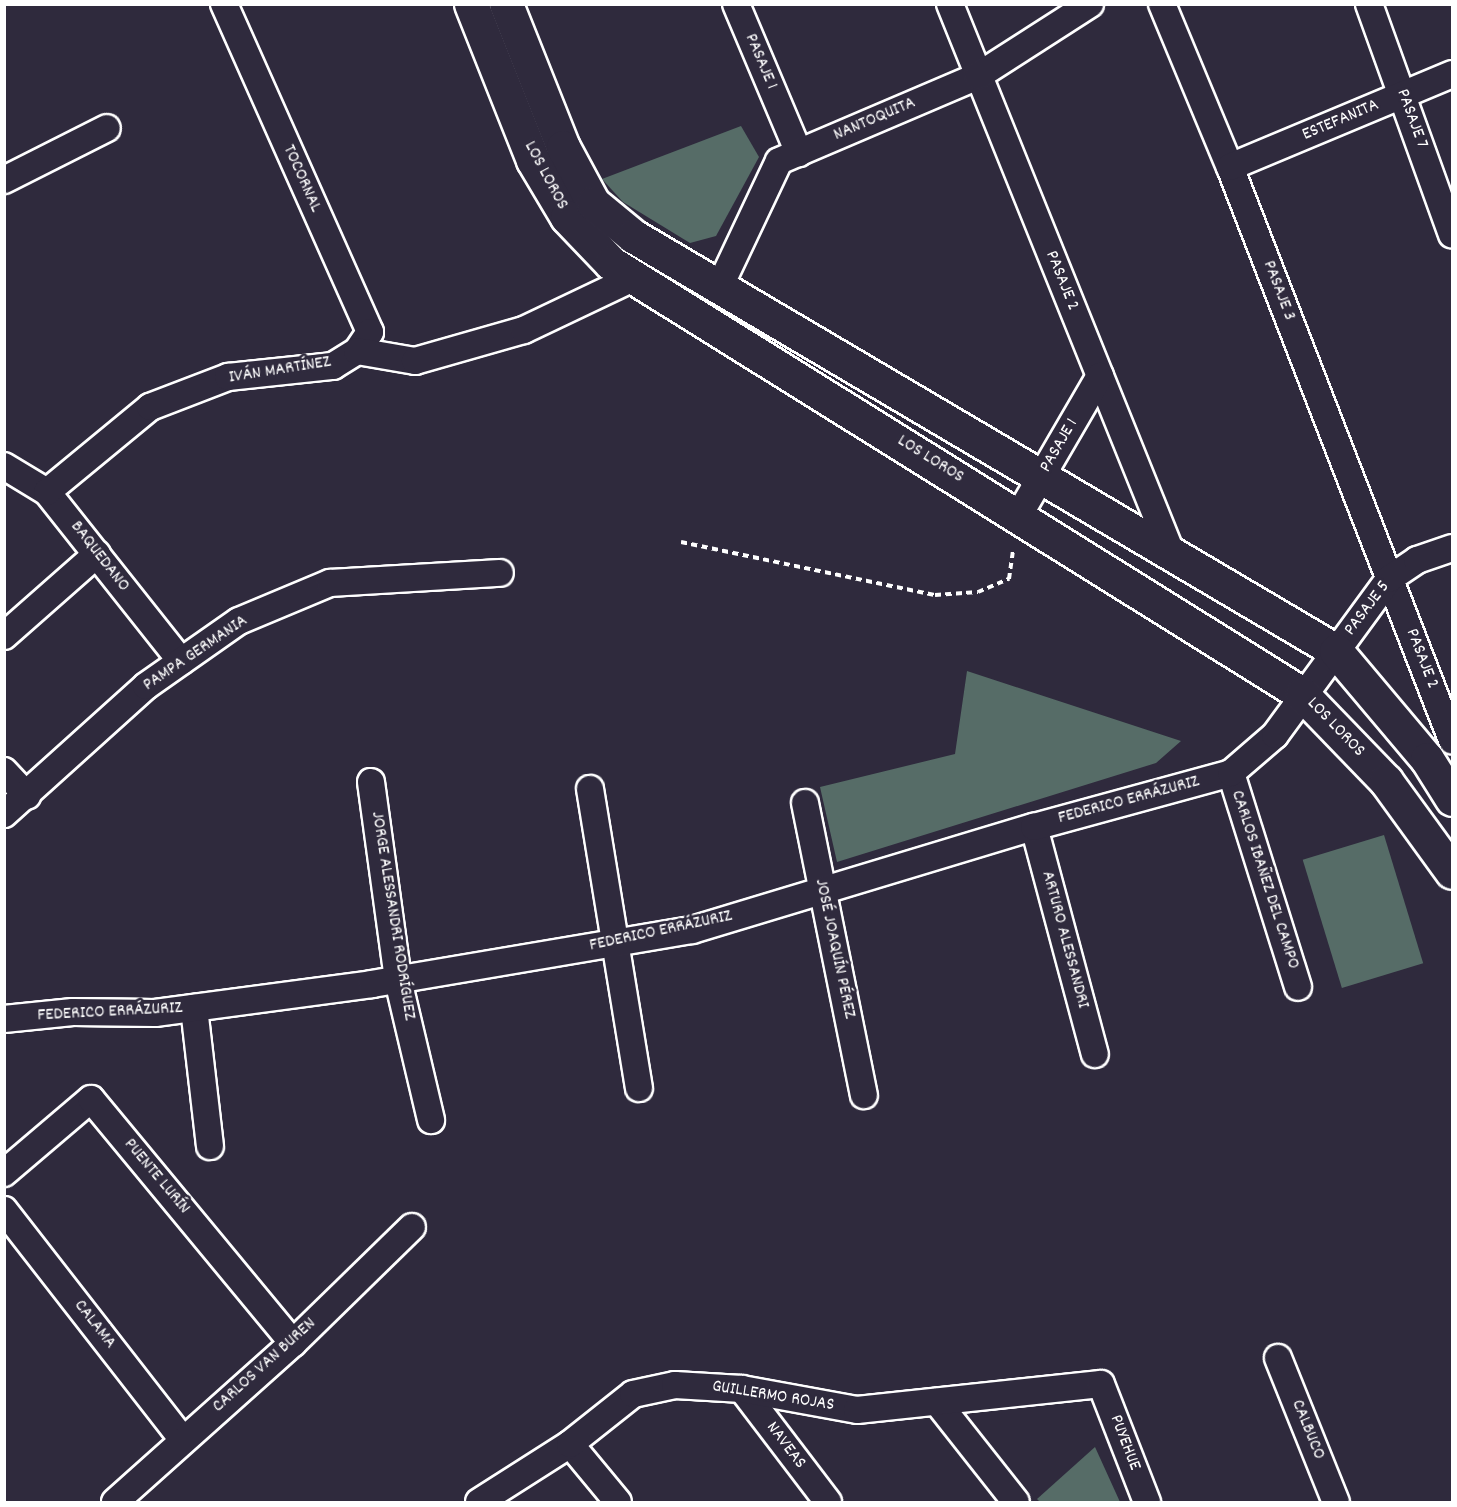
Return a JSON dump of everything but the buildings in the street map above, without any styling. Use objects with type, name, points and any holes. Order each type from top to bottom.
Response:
[{"type":"main road","name":"LOS LOROS","points":[[471,4],[533,160],[567,217],[611,262],[1302,694],[1386,781],[1452,872]]},
{"type":"main road","name":"LOS LOROS","points":[[506,4],[563,147],[593,202],[633,236],[1043,476],[1173,557],[1336,651],[1427,759],[1452,798]]},
{"type":"street","name":"TOCORNAL","points":[[224,4],[369,332],[357,351]]},
{"type":"street","name":"PASAJE 1","points":[[736,4],[799,153]]},
{"type":"street","name":"PASAJE 2","points":[[950,4],[1173,557]]},
{"type":"street","name":"NANTOQUITA","points":[[719,288],[779,161],[978,76],[1090,4]]},
{"type":"street","name":"PASAJE 3","points":[[1162,4],[1230,167],[1389,579]]},
{"type":"street","name":"PASAJE 7","points":[[1369,4],[1452,234]]},
{"type":"street","name":"ESTEFANITA","points":[[1230,167],[1452,74]]},
{"type":"street","points":[[4,180],[107,128]]},
{"type":"street","points":[[357,351],[415,361],[524,330],[635,277]]},
{"type":"street","name":"IVÁN MARTÍNEZ","points":[[47,492],[150,407],[228,377],[333,366],[357,351]]},
{"type":"street","name":"PASAJE 1","points":[[1018,515],[1100,376]]},
{"type":"street","name":"BAQUEDANO","points":[[4,466],[47,492],[181,661]]},
{"type":"street","name":"PASAJE 5","points":[[1302,694],[1389,579],[1417,560],[1452,548]]},
{"type":"street","points":[[4,636],[97,554]]},
{"type":"street","name":"PAMPA GERMANIA","points":[[4,814],[27,796],[146,686],[239,621],[330,584],[500,573]]},
{"type":"street","name":"PASAJE 2","points":[[1389,579],[1452,740]]},
{"type":"street","name":"FEDERICO ERRÁZURIZ","points":[[4,1019],[73,1012],[155,1013],[194,1008],[398,980],[692,930],[1034,827],[1231,773],[1275,735],[1302,694]]},
{"type":"street","points":[[4,771],[27,796]]},
{"type":"street","name":"CARLOS IBAÑEZ DEL CAMPO","points":[[1231,773],[1298,987]]},
{"type":"street","name":"JORGE ALESSANDRI RODRÍGUEZ","points":[[371,782],[398,980],[431,1120]]},
{"type":"street","points":[[590,789],[639,1088]]},
{"type":"street","name":"JOSÉ JOAQUÍN PÉREZ","points":[[805,803],[864,1095]]},
{"type":"street","name":"ARTURO ALESSANDRI","points":[[1034,827],[1095,1054]]},
{"type":"street","points":[[194,1008],[210,1146]]},
{"type":"street","name":"PUENTE LURÍN","points":[[4,1173],[91,1099],[293,1343]]},
{"type":"street","name":"CALAMA","points":[[4,1210],[183,1440]]},
{"type":"street","name":"CARLOS VAN BUREN","points":[[114,1503],[293,1343],[412,1227]]},
{"type":"street","name":"CALBUCO","points":[[1278,1358],[1336,1503]]},
{"type":"street","name":"GUILLERMO ROJAS","points":[[479,1503],[570,1444],[633,1394],[675,1385],[742,1389],[857,1410],[1101,1383]]},
{"type":"street","name":"PUYEHUE","points":[[1101,1383],[1147,1503]]},
{"type":"street","name":"NAVEAS","points":[[742,1389],[828,1503]]},
{"type":"street","points":[[937,1402],[1016,1503]]},
{"type":"street","points":[[570,1444],[618,1503]]},
{"type":"path","points":[[681,542],[935,595],[978,592],[1009,579],[1018,515]]},
{"type":"green space","points":[[741,126],[759,157],[716,236],[690,243],[623,202],[602,179]]},
{"type":"green space","points":[[967,671],[1181,741],[1156,763],[837,862],[820,787],[955,754]]},
{"type":"green space","points":[[1384,835],[1423,963],[1342,988],[1303,860]]},
{"type":"green space","points":[[1095,1447],[1120,1502],[1040,1502],[1037,1499]]}]
